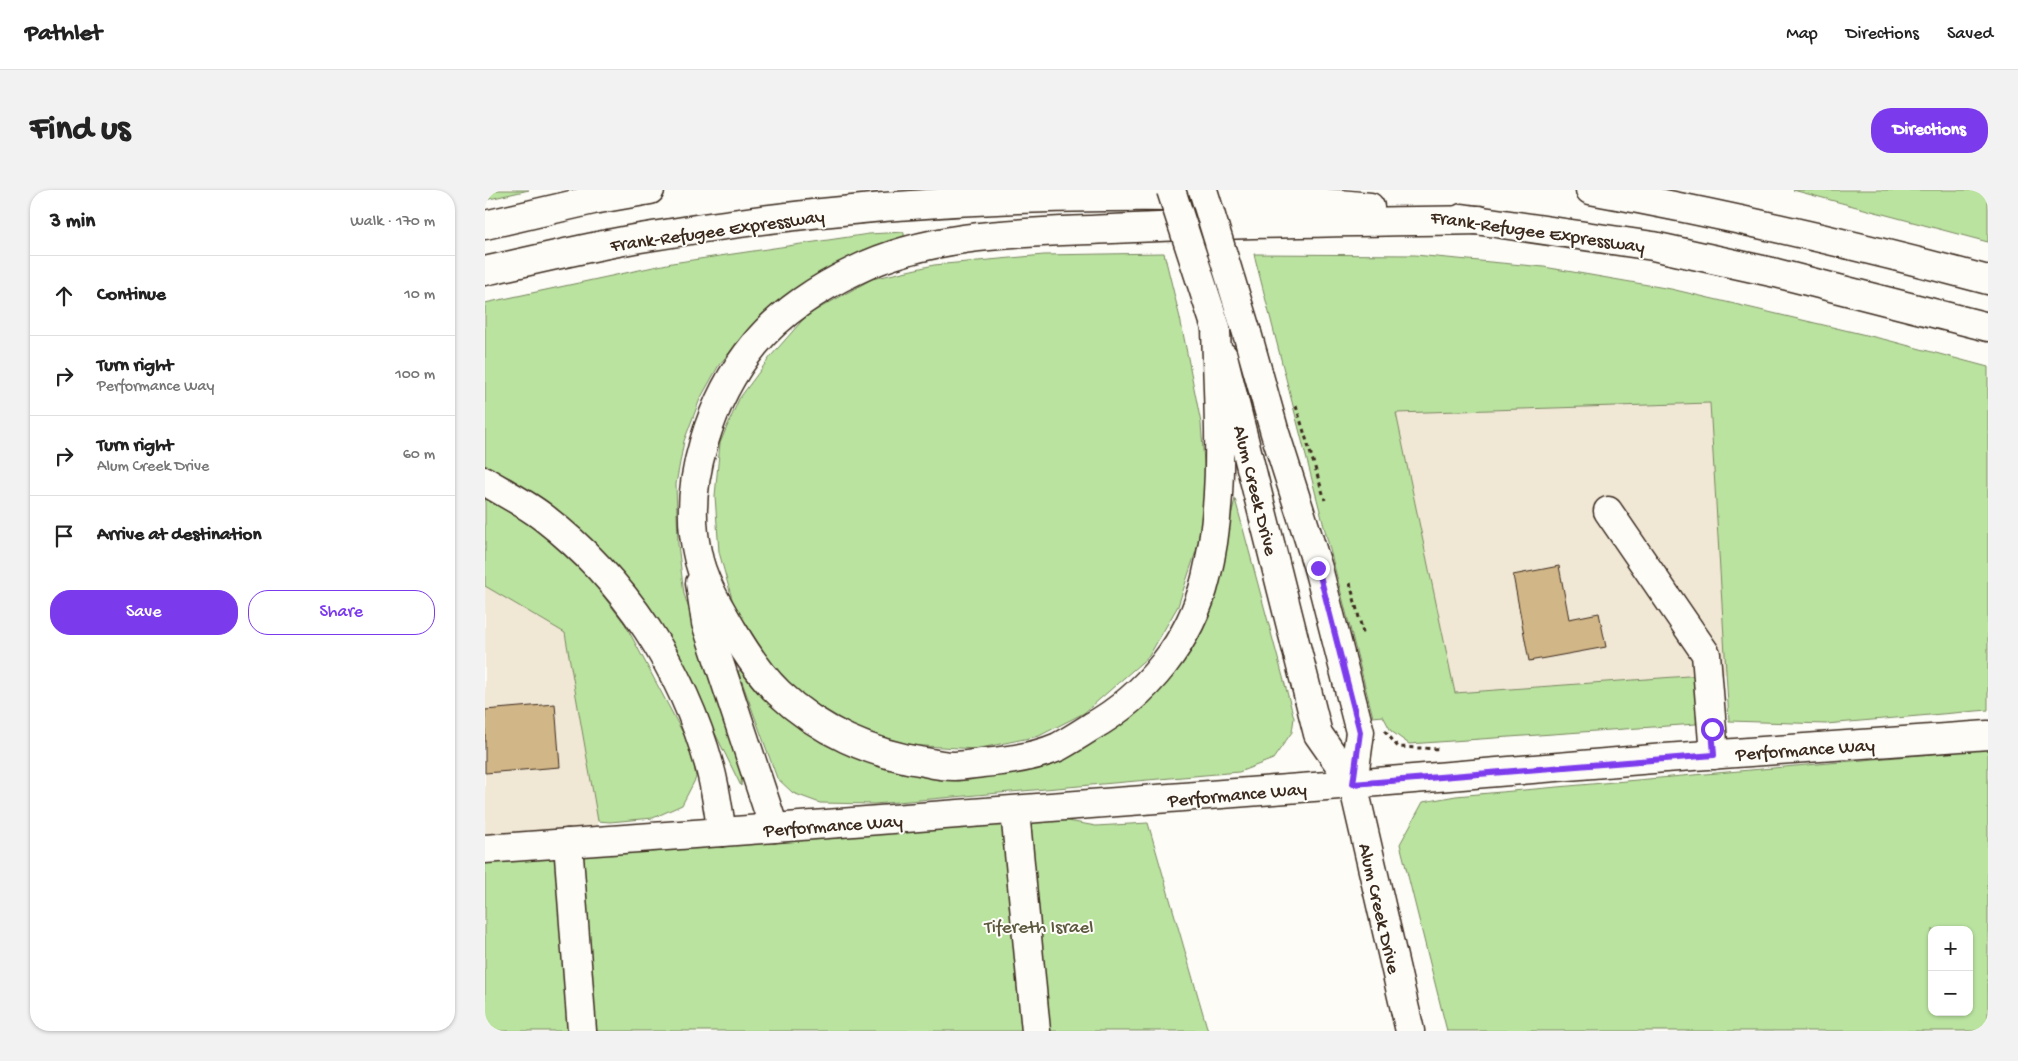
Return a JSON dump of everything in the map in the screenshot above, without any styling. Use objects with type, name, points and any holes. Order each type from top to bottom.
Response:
[{"type":"main road","points":[[485,225],[593,200],[650,190]]},
{"type":"main road","name":"Alum Creek Drive","points":[[1171,190],[1216,328],[1318,734],[1353,784]]},
{"type":"main road","name":"Alum Creek Drive","points":[[1203,190],[1247,333],[1275,433],[1318,568],[1360,732],[1353,784],[1409,1031]]},
{"type":"main road","points":[[1590,190],[1729,216],[1867,248],[1988,280]]},
{"type":"main road","name":"Frank-Refugee Expressway","points":[[485,271],[631,240],[725,224],[861,209],[1028,198],[1227,197],[1302,200],[1479,220],[1653,246],[1776,273],[1988,328]]},
{"type":"main road","points":[[774,828],[749,758],[721,664],[705,623],[693,517],[695,478],[704,443],[732,376],[755,344],[777,322],[801,303],[854,270],[887,257],[919,248],[976,238],[1019,233],[1174,226],[1479,220]]},
{"type":"main road","points":[[697,555],[711,591],[750,660],[778,692],[811,719],[848,741],[899,758],[950,766],[1004,761],[1055,748],[1105,720],[1150,683],[1184,633],[1206,581],[1218,513],[1219,459],[1216,328]]},
{"type":"main road","points":[[485,481],[543,517],[582,552],[621,591],[653,637],[692,713],[710,769],[722,832]]},
{"type":"main road","points":[[1608,511],[1706,654],[1714,755]]},
{"type":"main road","name":"Performance Way","points":[[485,849],[1015,811],[1988,735]]},
{"type":"main road","points":[[1015,811],[1036,1031]]},
{"type":"main road","points":[[568,844],[582,1031]]},
{"type":"path","points":[[1295,402],[1327,504]]},
{"type":"path","points":[[1349,580],[1366,646]]},
{"type":"path","points":[[1385,730],[1398,747],[1446,749]]},
{"type":"shaded area","points":[[1710,403],[1727,674],[1455,693],[1396,413]]},
{"type":"shaded area","points":[[485,586],[565,633],[598,821],[597,853],[485,862]]},
{"type":"green space","points":[[485,190],[529,190],[485,200]]},
{"type":"green space","points":[[1793,190],[1988,190],[1988,242],[1969,237]]},
{"type":"green space","points":[[904,232],[904,239],[848,260],[793,290],[761,315],[719,365],[700,399],[684,441],[676,484],[678,544],[684,594],[742,772],[741,786],[675,652],[573,526],[512,479],[485,466],[485,303],[672,263],[869,234]]},
{"type":"green space","points":[[1164,253],[1180,318],[1201,423],[1206,490],[1198,545],[1178,606],[1149,656],[1084,713],[1039,736],[976,749],[907,745],[855,727],[799,694],[763,656],[734,606],[719,552],[715,496],[720,443],[739,399],[771,356],[807,315],[872,279],[934,265],[1044,255]]},
{"type":"green space","points":[[1254,254],[1415,255],[1544,267],[1671,289],[1887,340],[1988,367],[1988,710],[1826,724],[1729,721],[1710,403],[1396,413],[1455,693],[1702,675],[1696,724],[1409,744],[1391,731],[1383,716],[1373,717]]},
{"type":"green space","points":[[485,499],[531,524],[591,580],[625,624],[692,750],[696,778],[682,805],[653,818],[610,822],[598,821],[565,633],[485,586]]},
{"type":"green space","points":[[1235,499],[1294,718],[1292,732],[1273,759],[1239,772],[874,804],[820,803],[793,793],[777,778],[738,671],[745,670],[869,762],[1059,758],[1121,724],[1168,680],[1214,587]]},
{"type":"green space","points":[[1988,749],[1988,1031],[1447,1031],[1400,844],[1423,802],[1456,796]]},
{"type":"green space","name":"Tifereth Israel","points":[[1051,818],[1096,826],[1148,823],[1208,1031],[485,1031],[485,862]]},
{"type":"building","points":[[1559,566],[1569,619],[1599,613],[1606,647],[1529,661],[1513,575]]},
{"type":"building","points":[[555,704],[560,767],[485,773],[485,710]]},
{"type":"route","points":[[1318,568],[1360,732],[1353,784],[1714,755],[1712,729]]}]
